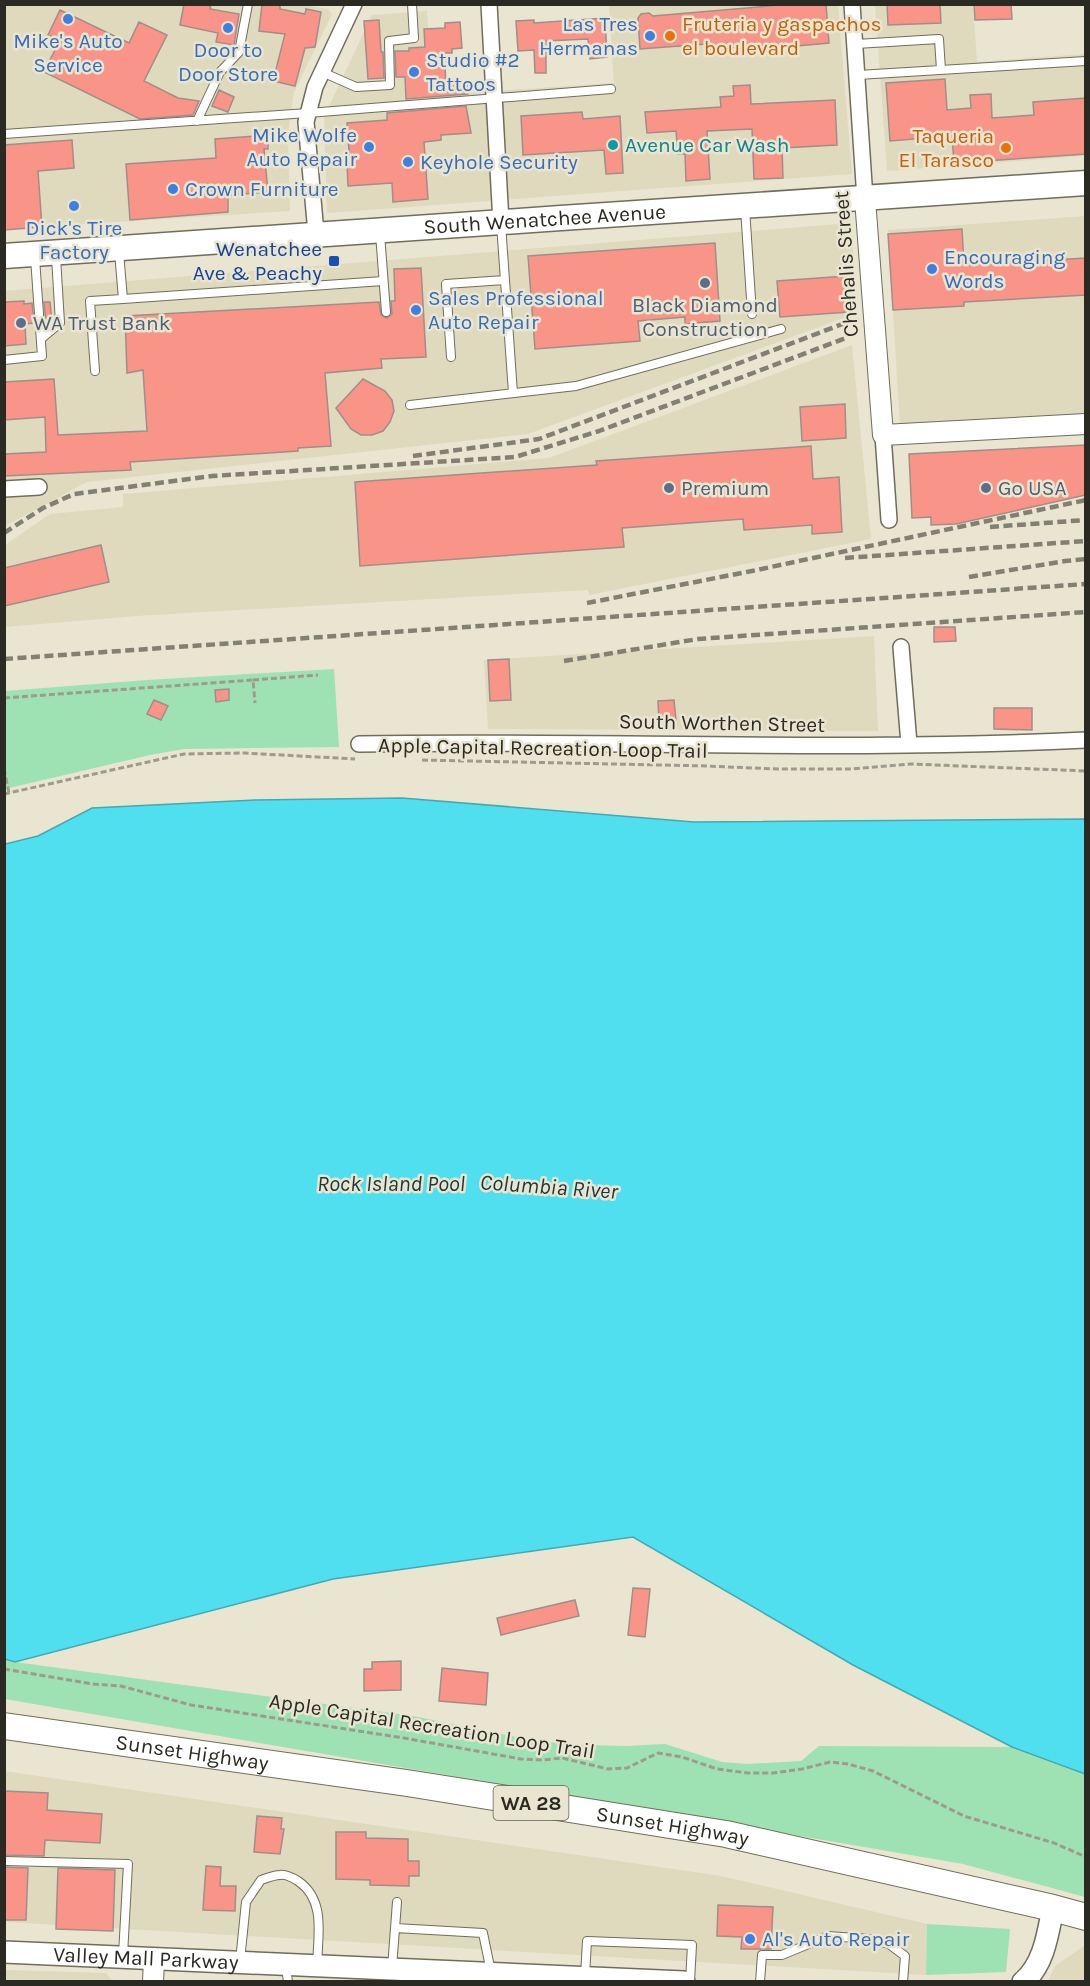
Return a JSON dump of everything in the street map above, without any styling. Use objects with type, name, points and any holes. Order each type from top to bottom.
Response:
[{"type":"highway","name":"Sunset Highway","points":[[4,1726],[407,1783],[726,1834],[1086,1917]]},
{"type":"main road","name":"South Wenatchee Avenue","points":[[4,256],[316,233],[501,223],[1086,183]]},
{"type":"main road","points":[[1023,1982],[1030,1976],[1045,1946],[1053,1908]]},
{"type":"main road","name":"Valley Mall Parkway","points":[[4,1952],[240,1963],[287,1973],[317,1966],[684,1982]]},
{"type":"street","points":[[316,233],[306,128],[308,113],[315,87],[354,4]]},
{"type":"street","points":[[489,4],[501,223]]},
{"type":"street","name":"Chehalis Street","points":[[852,4],[889,520]]},
{"type":"street","points":[[883,435],[1086,424]]},
{"type":"street","points":[[4,489],[39,487]]},
{"type":"street","points":[[902,647],[909,744]]},
{"type":"street","name":"South Worthen Street","points":[[361,752],[489,742],[782,747],[1086,740]]},
{"type":"street","points":[[153,1982],[154,1960]]},
{"type":"lane","points":[[197,120],[220,72],[239,52],[248,4]]},
{"type":"lane","points":[[322,72],[356,87],[390,86],[389,41],[414,38],[412,4]]},
{"type":"lane","points":[[856,44],[939,39],[941,70]]},
{"type":"lane","points":[[858,75],[1086,61]]},
{"type":"lane","points":[[4,134],[611,89]]},
{"type":"lane","points":[[745,207],[752,314]]},
{"type":"lane","points":[[501,223],[513,393]]},
{"type":"lane","points":[[380,230],[386,312]]},
{"type":"lane","points":[[119,248],[123,299]]},
{"type":"lane","points":[[41,339],[60,323],[45,253]]},
{"type":"lane","points":[[4,360],[42,356],[45,253]]},
{"type":"lane","points":[[450,357],[446,284],[505,280]]},
{"type":"lane","points":[[95,371],[90,301],[383,281]]},
{"type":"lane","points":[[410,405],[576,386],[781,329]]},
{"type":"lane","points":[[4,1861],[128,1864],[123,1958]]},
{"type":"lane","points":[[240,1963],[246,1902],[261,1880],[282,1874],[307,1888],[316,1904],[319,1923],[317,1966]]},
{"type":"lane","points":[[392,1970],[397,1902]]},
{"type":"lane","points":[[395,1928],[483,1933],[491,1974]]},
{"type":"lane","points":[[760,1982],[762,1955],[782,1955],[828,1936],[869,1939],[889,1944],[905,1956],[903,1982]]},
{"type":"lane","points":[[585,1977],[587,1941],[692,1945],[690,1982]]},
{"type":"path","points":[[4,698],[318,675]]},
{"type":"path","points":[[253,680],[255,704]]},
{"type":"path","name":"Apple Capital Recreation Loop Trail","points":[[7,793],[184,754],[361,752]]},
{"type":"path","name":"Apple Capital Recreation Loop Trail","points":[[416,760],[852,770],[911,764],[1086,771]]},
{"type":"path","points":[[4,769],[7,793]]},
{"type":"path","name":"Apple Capital Recreation Loop Trail","points":[[4,1669],[93,1684],[121,1686],[191,1705],[404,1738],[520,1759],[562,1758],[608,1769],[627,1768],[658,1753],[682,1757],[717,1770],[748,1773],[802,1769],[830,1762],[848,1764],[873,1771],[964,1816],[1053,1844],[1086,1857]]},
{"type":"shaded area","points":[[298,4],[327,9],[332,14],[294,92],[288,134],[290,211],[5,229],[5,5]]},
{"type":"shaded area","points":[[609,5],[838,5],[852,174],[327,213],[324,117],[372,15],[427,11],[433,95],[614,83]]},
{"type":"shaded area","points":[[875,5],[973,5],[977,62],[1085,54],[1085,156],[887,171]]},
{"type":"shaded area","points":[[1085,216],[1085,415],[900,427],[888,230]]},
{"type":"shaded area","points":[[851,223],[857,313],[528,434],[87,482],[5,526],[4,291]]},
{"type":"shaded area","points":[[852,345],[871,539],[589,595],[588,590],[136,616],[5,627],[5,545],[50,514],[123,507],[123,494],[549,458]]},
{"type":"shaded area","points":[[874,636],[878,731],[488,729],[484,660]]},
{"type":"shaded area","points":[[4,1771],[721,1876],[927,1924],[926,1975],[5,1922]]},
{"type":"shaded area","points":[[1085,1945],[1085,1981],[1048,1981],[1055,1966]]},
{"type":"shaded area","points":[[5,1970],[106,1973],[112,1981],[5,1981]]},
{"type":"green space","points":[[334,669],[339,747],[184,749],[5,789],[5,691]]},
{"type":"green space","points":[[4,1659],[413,1716],[536,1741],[582,1745],[665,1744],[722,1762],[748,1764],[801,1761],[819,1746],[1012,1747],[1085,1774],[1085,1897],[963,1864],[5,1699]]},
{"type":"green space","points":[[927,1924],[1010,1929],[1006,1972],[926,1975]]},
{"type":"water","name":"Rock Island Pool","points":[[402,798],[694,822],[1085,819],[1085,1774],[1012,1747],[853,1665],[633,1537],[333,1579],[15,1662],[5,1659],[5,844],[38,836],[92,808],[255,800]]},
{"type":"building","points":[[184,4],[211,4],[210,9],[239,14],[234,45],[216,42],[218,33],[180,25]]},
{"type":"building","points":[[262,4],[280,4],[280,9],[305,14],[306,9],[321,12],[315,47],[305,48],[295,86],[273,81],[285,34],[259,31]]},
{"type":"building","points":[[792,4],[826,4],[829,43],[775,48],[774,45],[708,49],[707,44],[640,49],[638,18],[641,14],[649,13],[653,16]]},
{"type":"building","points":[[887,4],[940,4],[941,23],[888,25]]},
{"type":"building","points":[[974,4],[1011,4],[1012,19],[975,20]]},
{"type":"building","points":[[60,10],[129,43],[139,22],[167,35],[144,81],[178,98],[199,101],[193,115],[140,119],[44,72],[60,40],[48,35]]},
{"type":"building","points":[[605,18],[607,57],[590,59],[588,39],[546,41],[546,73],[535,73],[534,50],[518,51],[516,21],[534,20],[534,23]]},
{"type":"building","points":[[379,20],[384,78],[368,79],[364,21]]},
{"type":"building","points":[[460,22],[462,48],[452,49],[452,53],[444,53],[446,83],[467,82],[468,94],[406,99],[405,77],[396,77],[395,51],[409,51],[409,48],[425,47],[424,29],[445,28],[445,23]]},
{"type":"building","points":[[945,79],[947,110],[971,108],[970,95],[991,94],[992,118],[1034,115],[1033,102],[1086,98],[1086,154],[954,163],[952,136],[890,141],[886,83]]},
{"type":"building","points":[[750,85],[751,104],[835,100],[837,145],[782,148],[783,178],[754,179],[752,129],[707,131],[710,179],[686,181],[685,154],[678,154],[676,131],[647,133],[645,112],[721,107],[720,97],[734,96],[733,86]]},
{"type":"building","points":[[219,90],[234,97],[228,112],[212,106]]},
{"type":"building","points":[[466,106],[471,133],[441,135],[441,140],[424,142],[428,199],[393,202],[392,183],[348,186],[347,164],[350,164],[347,123],[387,120],[387,113]]},
{"type":"building","points":[[582,112],[583,119],[620,116],[623,173],[606,174],[604,150],[523,155],[521,116]]},
{"type":"building","name":"Crown Furniture","points":[[268,135],[268,149],[264,149],[268,192],[228,195],[228,212],[130,220],[126,164],[216,158],[215,139]]},
{"type":"building","points":[[72,140],[74,168],[38,171],[42,227],[4,230],[4,145]]},
{"type":"building","points":[[962,229],[964,265],[1086,258],[1086,295],[964,302],[964,306],[893,310],[888,234]]},
{"type":"building","points":[[715,243],[720,321],[685,324],[685,317],[638,321],[640,341],[535,349],[528,256]]},
{"type":"building","points":[[421,268],[426,357],[381,359],[382,368],[325,373],[331,446],[298,448],[298,451],[130,462],[131,470],[4,476],[4,454],[46,452],[45,417],[4,420],[4,382],[54,379],[58,435],[147,431],[143,370],[127,373],[125,316],[379,302],[381,315],[387,318],[392,314],[391,301],[395,301],[394,269]]},
{"type":"building","points":[[846,276],[849,312],[780,317],[777,281]]},
{"type":"building","name":"WA Trust Bank","points":[[24,301],[24,304],[32,303],[34,323],[25,324],[26,344],[4,346],[4,302]]},
{"type":"building","points":[[44,302],[50,302],[52,322],[46,322]]},
{"type":"building","points":[[363,379],[385,391],[392,400],[394,411],[383,431],[372,435],[361,435],[351,429],[336,408]]},
{"type":"building","points":[[845,404],[846,438],[802,441],[800,407]]},
{"type":"building","points":[[1086,445],[1086,495],[956,524],[931,525],[931,517],[912,518],[909,454]]},
{"type":"building","points":[[811,446],[813,479],[839,477],[842,532],[812,534],[812,525],[744,530],[743,519],[622,528],[624,547],[360,566],[355,482],[597,465],[596,461]]},
{"type":"building","points":[[101,545],[109,582],[4,606],[4,568]]},
{"type":"building","points":[[934,627],[955,627],[956,641],[934,642]]},
{"type":"building","points":[[509,659],[511,700],[490,701],[488,660]]},
{"type":"building","points":[[229,689],[229,700],[216,702],[215,690]]},
{"type":"building","points":[[154,700],[168,706],[161,720],[147,714]]},
{"type":"building","points":[[674,700],[676,720],[659,722],[658,701]]},
{"type":"building","points":[[994,708],[1032,708],[1032,730],[994,729]]},
{"type":"building","points":[[633,1588],[650,1589],[645,1637],[628,1635]]},
{"type":"building","points":[[575,1600],[579,1616],[501,1635],[497,1618]]},
{"type":"building","points":[[401,1661],[401,1690],[364,1691],[364,1669],[372,1669],[372,1662]]},
{"type":"building","points":[[442,1668],[488,1673],[486,1705],[439,1701]]},
{"type":"building","points":[[4,1791],[48,1793],[47,1810],[102,1814],[100,1843],[45,1840],[44,1856],[4,1855]]},
{"type":"building","points":[[257,1816],[282,1818],[281,1829],[284,1829],[280,1854],[254,1852]]},
{"type":"building","points":[[336,1832],[366,1832],[366,1838],[408,1839],[408,1861],[419,1861],[419,1876],[409,1876],[409,1886],[370,1885],[370,1880],[336,1879]]},
{"type":"building","points":[[206,1866],[221,1867],[220,1886],[236,1886],[235,1911],[203,1910]]},
{"type":"building","points":[[4,1867],[28,1868],[26,1920],[4,1920]]},
{"type":"building","points":[[58,1868],[115,1870],[113,1931],[56,1929]]},
{"type":"building","points":[[718,1905],[773,1907],[771,1949],[741,1949],[742,1937],[717,1936]]},
{"type":"railway","points":[[413,456],[539,439],[853,320]]},
{"type":"railway","points":[[4,533],[43,508],[74,494],[212,476],[515,457],[599,431],[846,338]]},
{"type":"railway","points":[[587,603],[752,571],[1086,500]]},
{"type":"railway","points":[[990,527],[1086,520]]},
{"type":"railway","points":[[845,558],[1086,541]]},
{"type":"railway","points":[[969,577],[1086,559]]},
{"type":"railway","points":[[4,659],[1086,584]]},
{"type":"railway","points":[[564,661],[698,639],[1086,612]]},
{"type":"place","name":"Mike's Auto Service","points":[[68,19]]},
{"type":"place","name":"Door to Door Store","points":[[228,28]]},
{"type":"place","name":"Las Tres Hermanas","points":[[650,36]]},
{"type":"place","name":"Fruteria y gaspachos el boulevard","points":[[670,36]]},
{"type":"place","name":"Studio #2 Tattoos","points":[[414,72]]},
{"type":"place","name":"Avenue Car Wash","points":[[613,145]]},
{"type":"place","name":"Mike Wolfe Auto Repair","points":[[369,147]]},
{"type":"place","name":"Taqueria El Tarasco","points":[[1006,148]]},
{"type":"place","name":"Keyhole Security","points":[[408,162]]},
{"type":"place","name":"Crown Furniture","points":[[173,189]]},
{"type":"place","name":"Dick's Tire Factory","points":[[74,206]]},
{"type":"place","name":"Wenatchee Ave & Peachy","points":[[334,261]]},
{"type":"place","name":"Encouraging Words","points":[[932,269]]},
{"type":"place","name":"Black Diamond Construction","points":[[705,283]]},
{"type":"place","name":"Sales Professional Auto Repair","points":[[416,310]]},
{"type":"place","name":"WA Trust Bank","points":[[21,323]]},
{"type":"place","name":"Premium","points":[[669,488]]},
{"type":"place","name":"Go USA","points":[[986,488]]},
{"type":"place","name":"Al's Auto Repair","points":[[750,1939]]},
{"type":"water label","name":"Columbia River","points":[[549,1186]]}]
